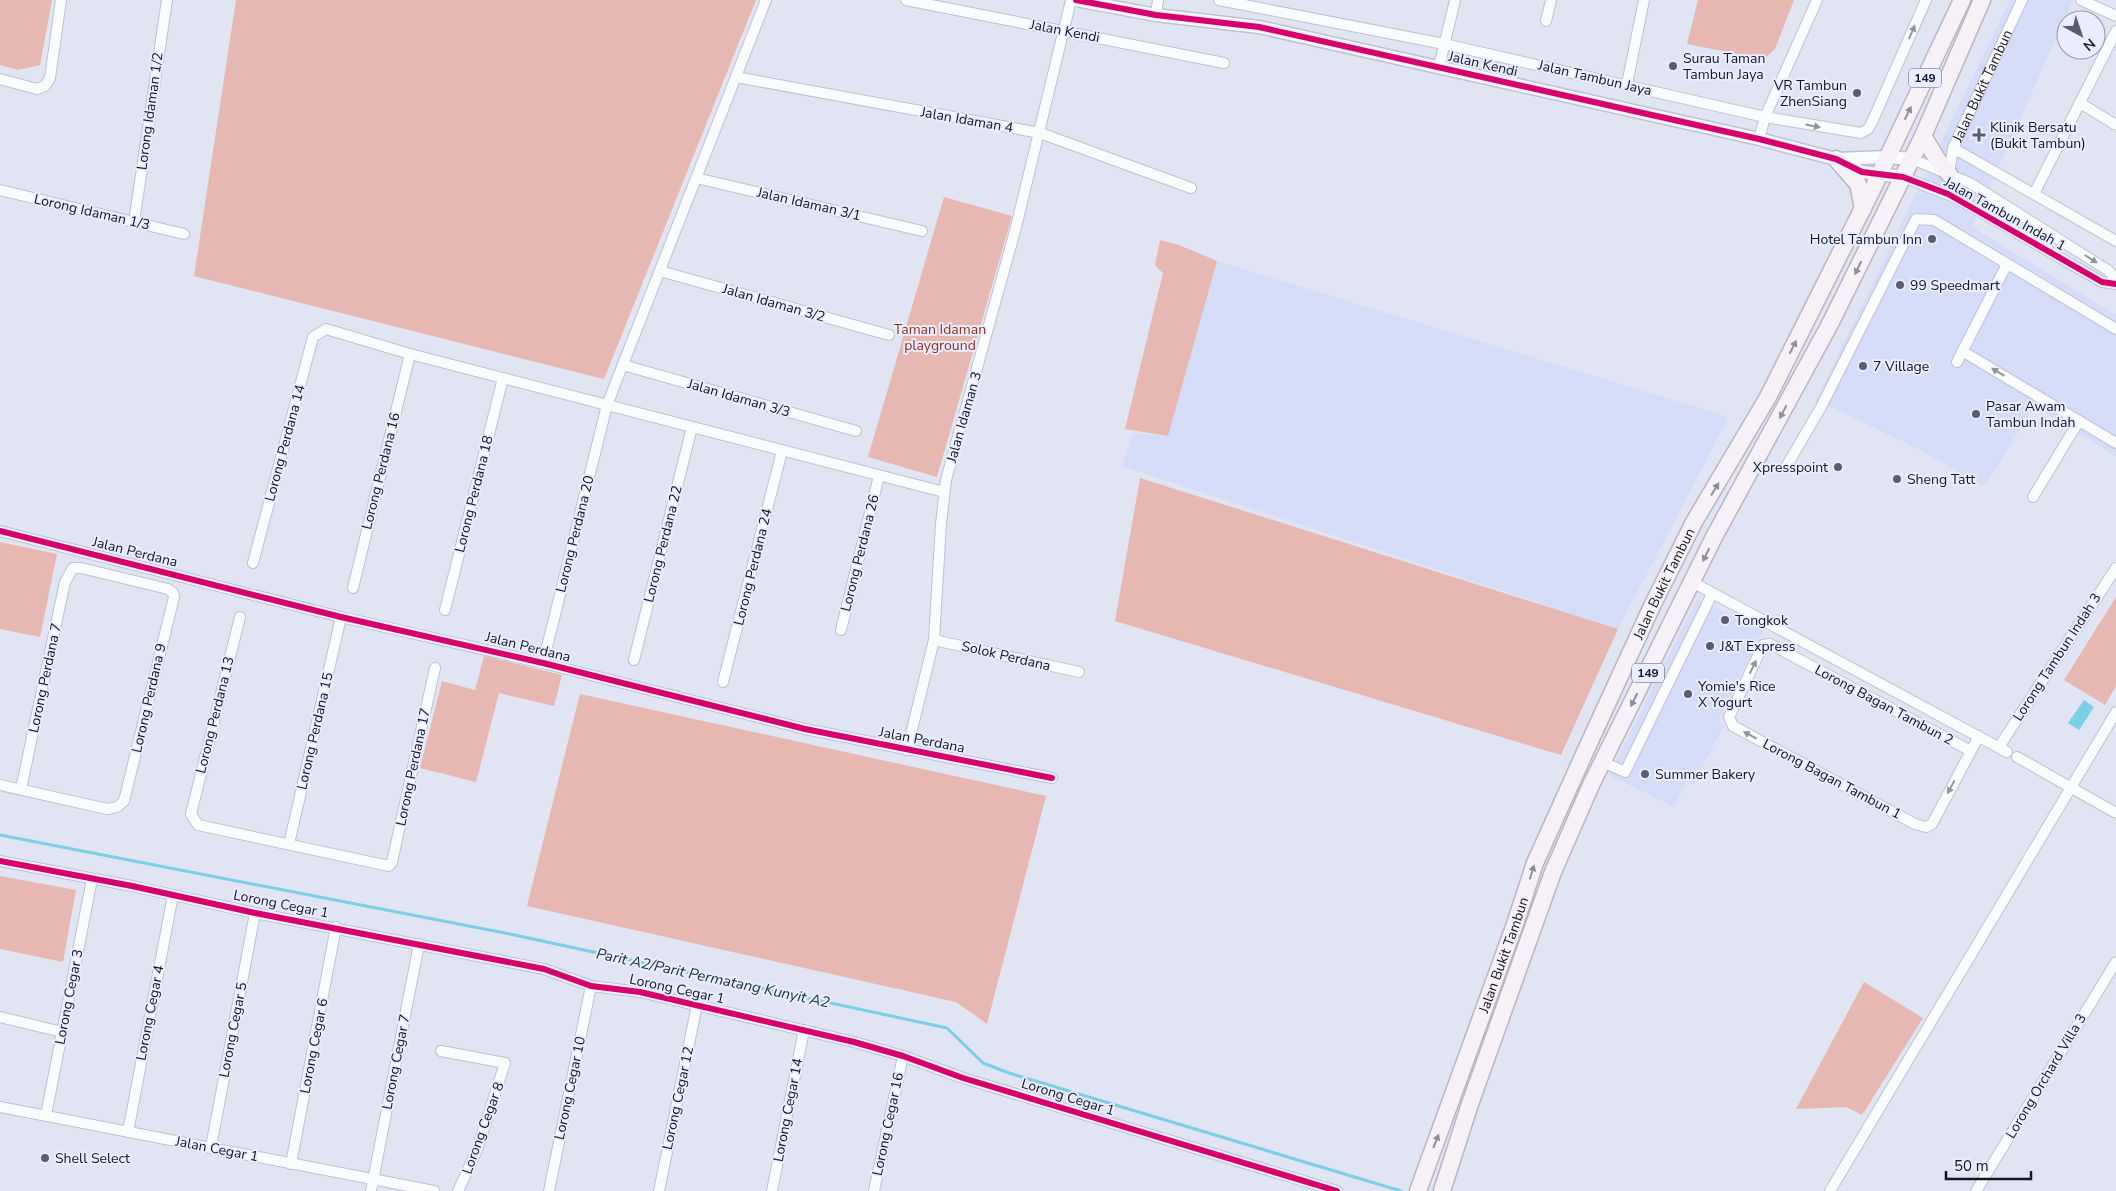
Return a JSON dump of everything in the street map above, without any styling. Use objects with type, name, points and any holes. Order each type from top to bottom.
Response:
[{"type":"main road","name":"Jalan Bukit Tambun","points":[[1418,1189],[1516,924],[1534,863],[1673,564],[1694,522],[1768,397],[1863,209],[1962,0]]},
{"type":"main road","name":"Jalan Bukit Tambun","points":[[1442,1191],[1470,1104],[1553,872],[1603,762],[1714,537],[1830,324],[1912,159],[1982,0]]},
{"type":"main road","points":[[1923,136],[1949,174]]},
{"type":"main road","points":[[1836,159],[1858,184],[1863,209]]},
{"type":"street","points":[[0,79],[38,89],[45,86],[50,78],[61,0]]},
{"type":"street","name":"Lorong Idaman 1/2","points":[[134,222],[167,0]]},
{"type":"street","name":"Lorong Perdana 20","points":[[543,663],[607,405],[766,0]]},
{"type":"street","name":"Jalan Kendi","points":[[906,0],[1224,63]]},
{"type":"street","name":"Jalan Idaman 3","points":[[907,750],[934,640],[944,492],[1016,231],[1071,0]]},
{"type":"street","name":"Jalan Kendi","points":[[1076,0],[1156,15],[1259,28],[1759,139],[1836,159],[1862,172],[1880,173]]},
{"type":"street","points":[[1156,15],[1158,0]]},
{"type":"street","name":"Jalan Tambun Jaya","points":[[1219,0],[1250,3],[1444,44],[1627,84],[1765,117],[1861,133],[1868,129],[1926,0]]},
{"type":"street","points":[[1439,67],[1455,0]]},
{"type":"street","points":[[1546,21],[1551,0]]},
{"type":"street","points":[[1627,84],[1644,0]]},
{"type":"street","points":[[1759,139],[1765,117],[1818,0]]},
{"type":"street","name":"Jalan Bukit Tambun","points":[[1949,174],[1952,148],[2022,0]]},
{"type":"street","points":[[2081,0],[2116,16]]},
{"type":"street","points":[[2034,194],[2116,31]]},
{"type":"street","name":"Jalan Idaman 4","points":[[736,77],[1040,133],[1191,188]]},
{"type":"street","points":[[2080,103],[2116,124]]},
{"type":"street","points":[[1952,148],[2116,241]]},
{"type":"street","name":"Jalan Tambun Indah 1","points":[[1836,159],[1887,157],[1912,159],[1970,183],[2109,271],[2116,280]]},
{"type":"street","name":"Jalan Tambun Indah 1","points":[[1880,173],[1903,177],[1957,198],[2102,282],[2116,284]]},
{"type":"street","name":"Jalan Idaman 3/1","points":[[696,178],[922,231]]},
{"type":"street","name":"Lorong Idaman 1/3","points":[[0,190],[184,234]]},
{"type":"street","points":[[1786,466],[1821,407],[1916,219],[1934,220],[2116,329]]},
{"type":"street","points":[[1957,362],[2007,264]]},
{"type":"street","name":"Jalan Idaman 3/2","points":[[660,271],[889,335]]},
{"type":"street","name":"Lorong Perdana 14","points":[[253,563],[313,337],[326,329],[410,354]]},
{"type":"street","points":[[1962,351],[2116,443]]},
{"type":"street","points":[[410,354],[944,492]]},
{"type":"street","name":"Lorong Perdana 16","points":[[352,588],[410,354]]},
{"type":"street","name":"Jalan Idaman 3/3","points":[[623,365],[856,431]]},
{"type":"street","name":"Lorong Perdana 18","points":[[445,610],[503,378]]},
{"type":"street","points":[[2034,497],[2079,421]]},
{"type":"street","name":"Lorong Perdana 22","points":[[634,660],[692,427]]},
{"type":"street","name":"Lorong Perdana 24","points":[[723,682],[782,451]]},
{"type":"street","name":"Lorong Perdana 26","points":[[841,630],[878,476]]},
{"type":"street","name":"Jalan Perdana","points":[[0,531],[341,617],[543,663],[804,729],[1052,778]]},
{"type":"street","name":"Lorong Perdana 9","points":[[21,789],[107,809],[117,806],[124,801],[174,597],[174,593],[168,589],[81,568],[73,568]]},
{"type":"street","name":"Lorong Perdana 7","points":[[21,789],[66,582],[73,568]]},
{"type":"street","name":"Lorong Tambun Indah 3","points":[[1979,736],[2003,749],[2116,568]]},
{"type":"street","points":[[1692,582],[1979,736],[1970,751]]},
{"type":"street","points":[[1603,762],[1624,772],[1712,594]]},
{"type":"street","name":"Lorong Perdana 13","points":[[240,617],[191,814],[198,825],[289,844]]},
{"type":"street","name":"Lorong Perdana 15","points":[[289,844],[341,617]]},
{"type":"street","name":"Solok Perdana","points":[[934,640],[1079,672]]},
{"type":"street","name":"Lorong Bagan Tambun 1","points":[[1770,644],[1763,645],[1729,717],[1733,726],[1915,824],[1926,827],[1932,824],[1970,751]]},
{"type":"street","name":"Lorong Bagan Tambun 2","points":[[1770,644],[1970,751]]},
{"type":"street","name":"Lorong Perdana 17","points":[[289,844],[389,866],[392,862],[435,668]]},
{"type":"street","points":[[1830,1191],[2116,712]]},
{"type":"street","points":[[2017,757],[2116,813]]},
{"type":"street","points":[[0,785],[21,789]]},
{"type":"street","name":"Lorong Cegar 1","points":[[0,861],[544,969],[591,986],[640,992],[804,1030],[903,1056],[963,1078],[1337,1191]]},
{"type":"street","name":"Lorong Cegar 3","points":[[46,1116],[92,879]]},
{"type":"street","name":"Lorong Cegar 4","points":[[128,1132],[172,895]]},
{"type":"street","name":"Lorong Cegar 5","points":[[211,1147],[255,913]]},
{"type":"street","name":"Lorong Cegar 6","points":[[291,1164],[336,927]]},
{"type":"street","name":"Lorong Cegar 7","points":[[371,1191],[419,944]]},
{"type":"street","name":"Lorong Orchard Villa 3","points":[[1976,1191],[2116,962]]},
{"type":"street","name":"Lorong Cegar 10","points":[[549,1191],[591,986]]},
{"type":"street","name":"Lorong Cegar 12","points":[[659,1191],[697,1005]]},
{"type":"street","points":[[0,1017],[62,1032]]},
{"type":"street","name":"Lorong Cegar 14","points":[[772,1191],[804,1030]]},
{"type":"street","name":"Lorong Cegar 8","points":[[441,1051],[505,1063],[477,1150],[458,1191]]},
{"type":"street","name":"Lorong Cegar 16","points":[[874,1191],[903,1056]]},
{"type":"street","name":"Jalan Cegar 1","points":[[0,1107],[434,1191]]},
{"type":"shaded area","points":[[2010,0],[2073,0],[2069,10],[2056,10],[2056,38],[1972,227],[2116,315],[2116,456],[2034,406],[1985,486],[1912,446],[1816,400]]},
{"type":"shaded area","points":[[1217,261],[1729,417],[1618,629],[1122,466],[1133,433],[1168,436]]},
{"type":"shaded area","points":[[1697,599],[1763,631],[1718,721],[1724,725],[1693,785],[1686,782],[1674,807],[1609,775]]},
{"type":"green space","points":[[0,0],[52,0],[40,65],[18,70],[0,65]]},
{"type":"green space","points":[[236,0],[756,0],[604,379],[194,276]]},
{"type":"green space","points":[[1698,0],[1794,0],[1775,49],[1764,59],[1687,44]]},
{"type":"green space","name":"Taman Idaman playground","points":[[944,197],[1012,216],[937,477],[868,457]]},
{"type":"green space","points":[[1160,240],[1179,245],[1217,261],[1168,436],[1125,429],[1163,273],[1155,265]]},
{"type":"green space","points":[[1140,478],[1618,629],[1561,755],[1115,621]]},
{"type":"green space","points":[[0,542],[57,554],[40,637],[0,629]]},
{"type":"green space","points":[[2116,597],[2116,686],[2105,705],[2064,680]]},
{"type":"green space","points":[[484,656],[562,675],[554,706],[499,693],[476,782],[420,768],[442,681],[475,690]]},
{"type":"green space","points":[[580,694],[1046,796],[987,1024],[956,1002],[527,906]]},
{"type":"green space","points":[[0,876],[76,890],[63,962],[0,949]]},
{"type":"green space","points":[[1864,982],[1923,1018],[1862,1115],[1846,1107],[1796,1109]]},
{"type":"water","points":[[2084,700],[2094,707],[2079,730],[2068,723]]},
{"type":"waterway","name":"Parit A2/Parit Permatang Kunyit A2","points":[[0,835],[505,933],[947,1028],[983,1063],[1009,1073],[1401,1191]]},
{"type":"cycle path","points":[[1076,0],[1156,15],[1259,27],[1759,139],[1836,159],[1862,172],[1903,177],[1948,194],[2102,282],[2116,284]]},
{"type":"cycle path","points":[[0,531],[341,617],[543,663],[805,729],[1052,778]]},
{"type":"cycle path","points":[[0,861],[544,969],[591,986],[640,992],[854,1042],[903,1056],[963,1078],[1337,1191]]},
{"type":"place","name":"Surau Taman Tambun Jaya","points":[[1673,66]]},
{"type":"place","name":"VR Tambun ZhenSiang","points":[[1857,93]]},
{"type":"place","name":"Klinik Bersatu (Bukit Tambun)","points":[[1979,135]]},
{"type":"place","name":"Hotel Tambun Inn","points":[[1932,239]]},
{"type":"place","name":"99 Speedmart","points":[[1900,285]]},
{"type":"place","name":"7 Village","points":[[1863,366]]},
{"type":"place","name":"Pasar Awam Tambun Indah","points":[[1976,414]]},
{"type":"place","name":"Xpresspoint","points":[[1838,467]]},
{"type":"place","name":"Sheng Tatt","points":[[1897,479]]},
{"type":"place","name":"Tongkok","points":[[1725,620]]},
{"type":"place","name":"J&T Express","points":[[1710,646]]},
{"type":"place","name":"Yomie's Rice X Yogurt","points":[[1688,694]]},
{"type":"place","name":"Summer Bakery","points":[[1645,774]]},
{"type":"place","name":"Shell Select","points":[[45,1158]]}]
